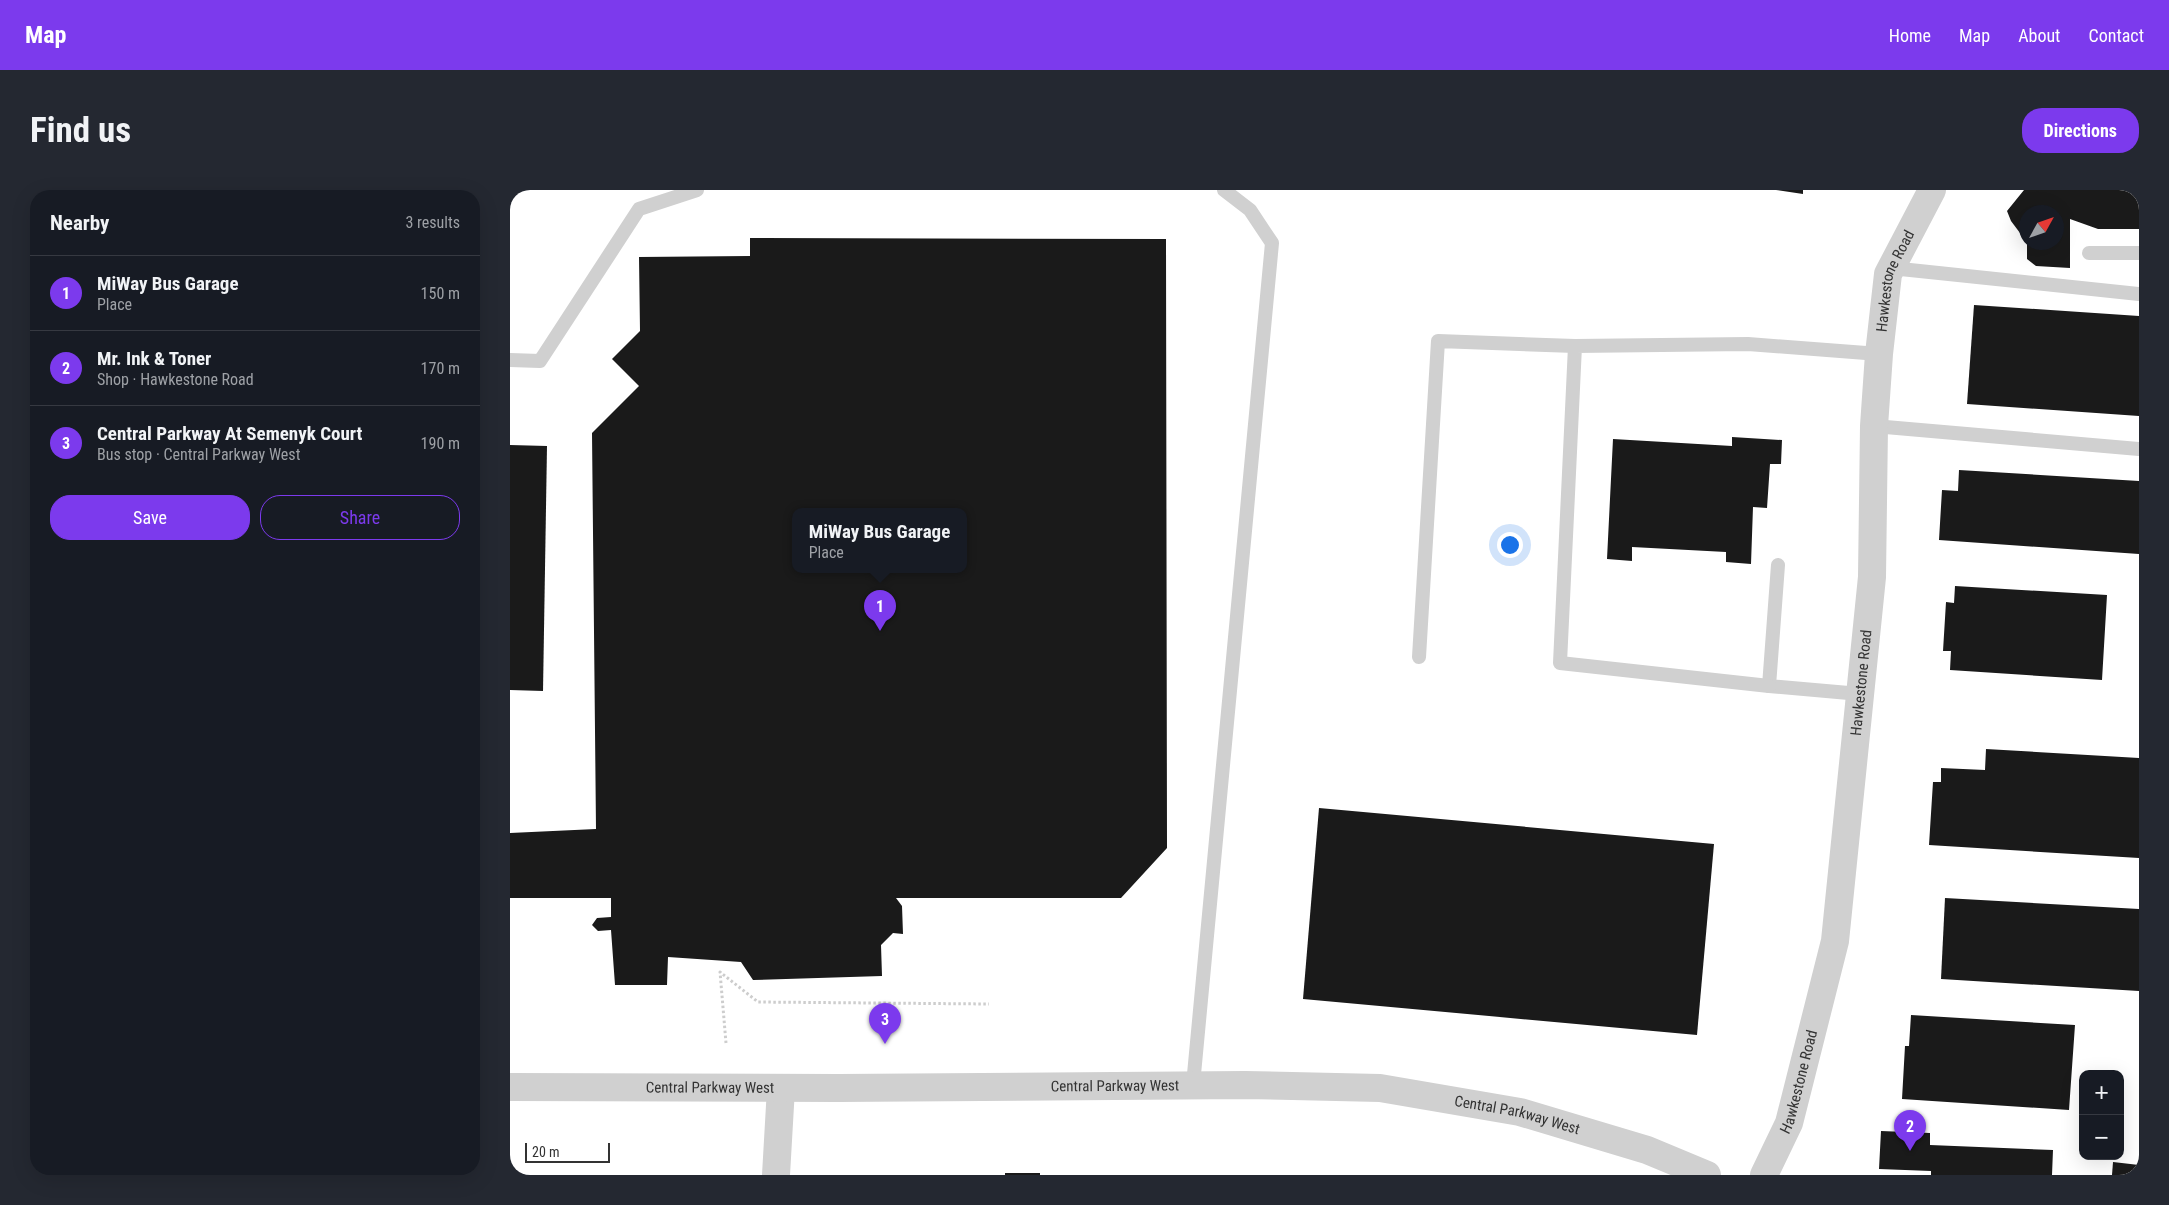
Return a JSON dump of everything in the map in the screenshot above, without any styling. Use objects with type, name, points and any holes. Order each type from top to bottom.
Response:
[{"type":"street","name":"Hawkestone Road","points":[[1764,1175],[1788,1123],[1835,941],[1872,577],[1874,426],[1879,354],[1888,274],[1932,190]]},
{"type":"street","name":"Central Parkway West","points":[[510,1087],[781,1088],[1193,1085],[1380,1088],[1520,1112],[1647,1150],[1707,1175]]},
{"type":"street","points":[[776,1175],[781,1088]]},
{"type":"lane","points":[[510,360],[540,361],[639,209],[697,190]]},
{"type":"lane","points":[[1193,1085],[1272,243],[1250,210],[1224,190]]},
{"type":"lane","points":[[2090,253],[2139,253]]},
{"type":"lane","points":[[1891,268],[2139,294]]},
{"type":"lane","points":[[1419,657],[1438,341],[1575,346],[1748,344],[1879,354]]},
{"type":"lane","points":[[1575,346],[1560,663],[1860,694]]},
{"type":"lane","points":[[1874,426],[2139,449]]},
{"type":"lane","points":[[1768,686],[1778,565]]},
{"type":"path","points":[[726,1043],[720,972],[758,1002],[989,1004]]},
{"type":"building","points":[[1776,190],[1803,190],[1803,194]]},
{"type":"building","points":[[2024,190],[2139,190],[2139,229],[2098,229],[2070,219],[2070,268],[2036,266],[2027,259],[2027,250],[2064,250],[2064,205],[2019,205],[2019,232],[2011,221],[2007,211]]},
{"type":"building","points":[[750,238],[1166,239],[1167,848],[1121,898],[896,898],[902,906],[903,934],[893,933],[881,945],[882,976],[753,980],[741,962],[668,957],[667,985],[615,985],[611,930],[598,931],[592,925],[597,918],[611,917],[611,898],[510,898],[510,833],[596,829],[592,433],[639,386],[612,359],[640,331],[639,257],[750,256]]},
{"type":"building","points":[[1974,305],[2139,316],[2139,416],[1967,404]]},
{"type":"building","points":[[1732,437],[1782,440],[1781,464],[1770,464],[1767,508],[1753,507],[1751,564],[1726,562],[1726,552],[1632,547],[1632,561],[1607,559],[1613,439],[1732,446]]},
{"type":"building","points":[[510,445],[547,446],[543,691],[510,690]]},
{"type":"building","points":[[1959,470],[2139,481],[2139,554],[1939,540],[1942,490],[1958,491]]},
{"type":"building","points":[[1955,586],[2107,595],[2102,680],[1950,670],[1951,651],[1943,651],[1946,602],[1954,603]]},
{"type":"building","points":[[1986,749],[2139,758],[2139,858],[1929,845],[1933,782],[1941,782],[1941,768],[1985,770]]},
{"type":"building","points":[[1319,808],[1714,844],[1697,1035],[1303,999]]},
{"type":"building","points":[[1945,898],[2139,909],[2139,991],[1941,979]]},
{"type":"building","points":[[1911,1015],[2075,1025],[2069,1110],[1902,1099],[1905,1046],[1909,1046]]},
{"type":"building","points":[[1881,1131],[1930,1133],[1930,1145],[2053,1150],[2052,1175],[1931,1175],[1931,1171],[1879,1169]]},
{"type":"building","points":[[2113,1162],[2139,1165],[2139,1175],[2112,1175]]},
{"type":"building","points":[[1005,1173],[1040,1173],[1040,1175],[1005,1175]]},
{"type":"place","name":"MiWay Bus Garage","points":[[880,631]]},
{"type":"place","name":"Central Parkway At Semenyk Court","points":[[885,1044]]},
{"type":"place","name":"Mr. Ink & Toner","points":[[1910,1151]]}]
